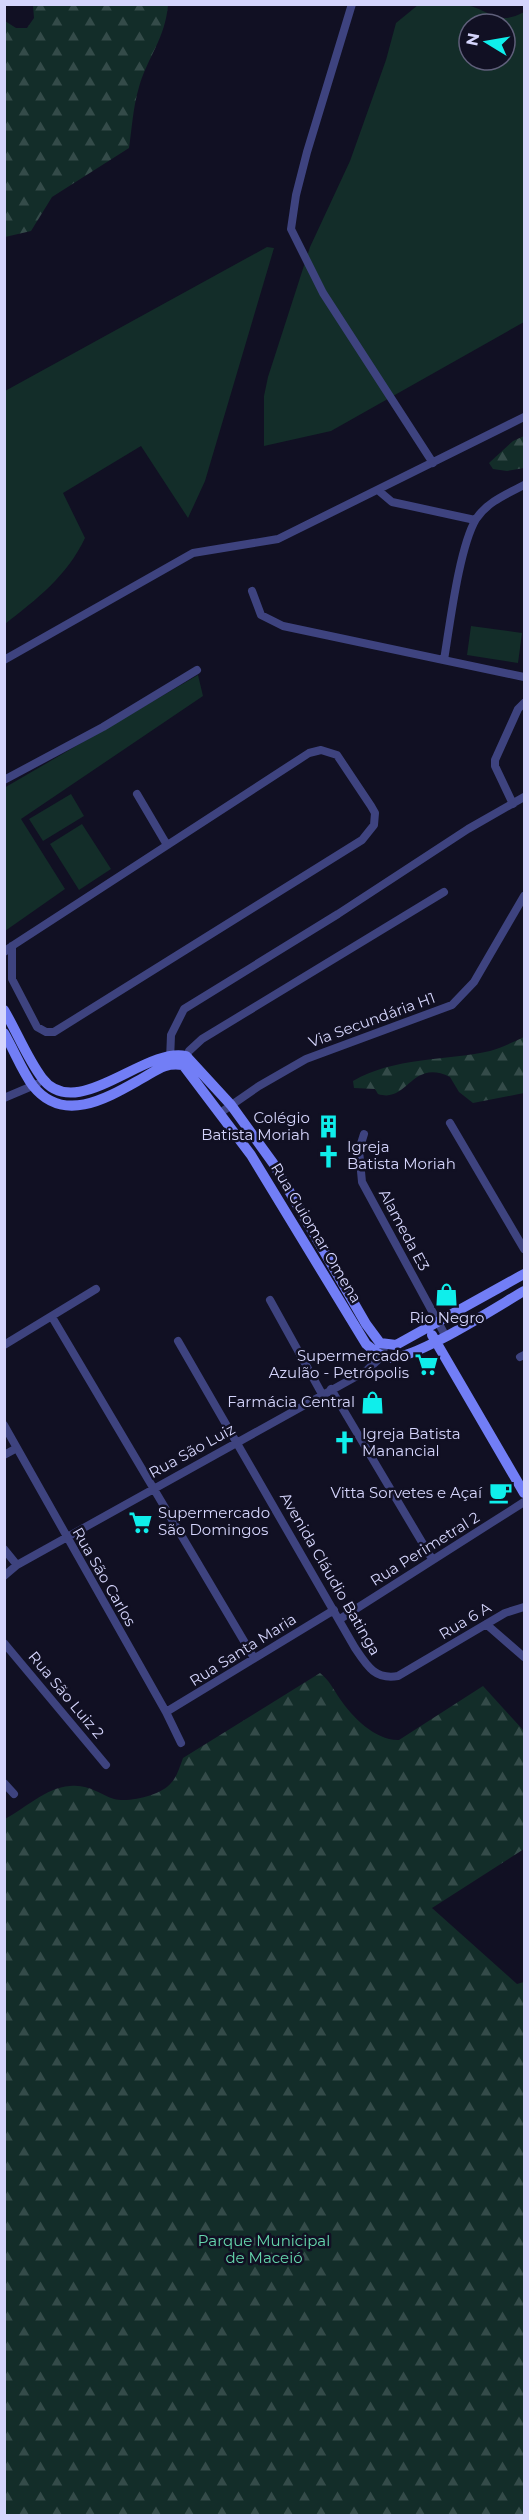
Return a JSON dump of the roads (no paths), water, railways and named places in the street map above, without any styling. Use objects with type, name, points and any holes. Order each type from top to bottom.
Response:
[{"type":"street","points":[[352,4],[296,195],[291,229],[323,293],[434,463]]},
{"type":"street","points":[[4,660],[193,553],[278,539],[525,417]]},
{"type":"street","points":[[444,660],[463,557],[475,520],[499,497],[525,485]]},
{"type":"street","points":[[379,491],[392,502],[475,520]]},
{"type":"street","points":[[252,591],[261,615],[283,626],[525,677]]},
{"type":"street","points":[[4,780],[103,728],[197,670]]},
{"type":"street","points":[[513,804],[495,766],[518,709],[525,702]]},
{"type":"street","points":[[321,750],[337,755],[375,813],[374,825],[362,840],[54,1032],[45,1032],[38,1027],[12,979],[8,949],[167,845],[309,753],[321,750]]},
{"type":"street","points":[[137,794],[167,845]]},
{"type":"street","points":[[170,1059],[174,1023],[184,1009],[338,914],[468,829],[525,797]]},
{"type":"street","points":[[4,1033],[38,1083],[57,1101],[69,1105],[88,1105],[106,1098],[170,1059],[185,1061],[202,1039],[444,892]]},
{"type":"street","name":"Via Secundária H1","points":[[220,1113],[306,1059],[452,1005],[474,982],[525,896]]},
{"type":"street","points":[[4,1010],[38,1083]]},
{"type":"street","name":"Rua Guiomar Omena","points":[[185,1061],[231,1105],[273,1163],[366,1324],[385,1345]]},
{"type":"street","name":"Rua Guiomar Omena","points":[[185,1061],[267,1182],[366,1344],[381,1357]]},
{"type":"street","points":[[4,1098],[38,1083]]},
{"type":"street","points":[[450,1123],[525,1249]]},
{"type":"street","name":"Alameda E3","points":[[364,1134],[359,1150],[362,1182],[445,1335]]},
{"type":"street","points":[[524,1276],[396,1346],[385,1345],[381,1357],[402,1357],[525,1291]]},
{"type":"street","points":[[4,1345],[96,1289]]},
{"type":"street","points":[[270,1300],[322,1394]]},
{"type":"street","points":[[52,1317],[254,1658]]},
{"type":"street","points":[[428,1329],[525,1493]]},
{"type":"street","name":"Avenida Cláudio Batinga","points":[[178,1341],[340,1618],[355,1648],[372,1672],[386,1678],[398,1676],[421,1663]]},
{"type":"street","name":"Rua São Luiz","points":[[4,1576],[17,1565],[153,1487],[366,1371],[381,1357]]},
{"type":"street","points":[[331,1389],[432,1559]]},
{"type":"street","name":"Rua São Carlos","points":[[4,1425],[166,1712],[181,1743]]},
{"type":"street","points":[[4,1455],[17,1448]]},
{"type":"street","name":"Rua Perimetral 2","points":[[340,1618],[525,1502]]},
{"type":"street","points":[[4,1550],[17,1565]]},
{"type":"street","name":"Rua 6 A","points":[[421,1663],[505,1613],[525,1607]]},
{"type":"street","name":"Rua Santa Maria","points":[[166,1712],[334,1610]]},
{"type":"street","points":[[486,1624],[525,1657]]},
{"type":"street","name":"Rua São Luiz 2","points":[[4,1644],[106,1765]]},
{"type":"street","points":[[4,1783],[14,1794]]},
{"type":"place","name":"Colégio Batista Moriah","points":[[328,1127]]},
{"type":"place","name":"Igreja Batista Moriah","points":[[329,1156]]},
{"type":"place","name":"Rio Negro","points":[[447,1294]]},
{"type":"place","name":"Supermercado Azulão - Petrópolis","points":[[427,1365]]},
{"type":"place","name":"Farmácia Central","points":[[373,1402]]},
{"type":"place","name":"Igreja Batista Manancial","points":[[344,1443]]},
{"type":"place","name":"Vitta Sorvetes e Açaí","points":[[500,1493]]},
{"type":"place","name":"Supermercado São Domingos","points":[[140,1522]]},
{"type":"park label","name":"Parque Municipal de Maceió","points":[[264,2250]]}]
